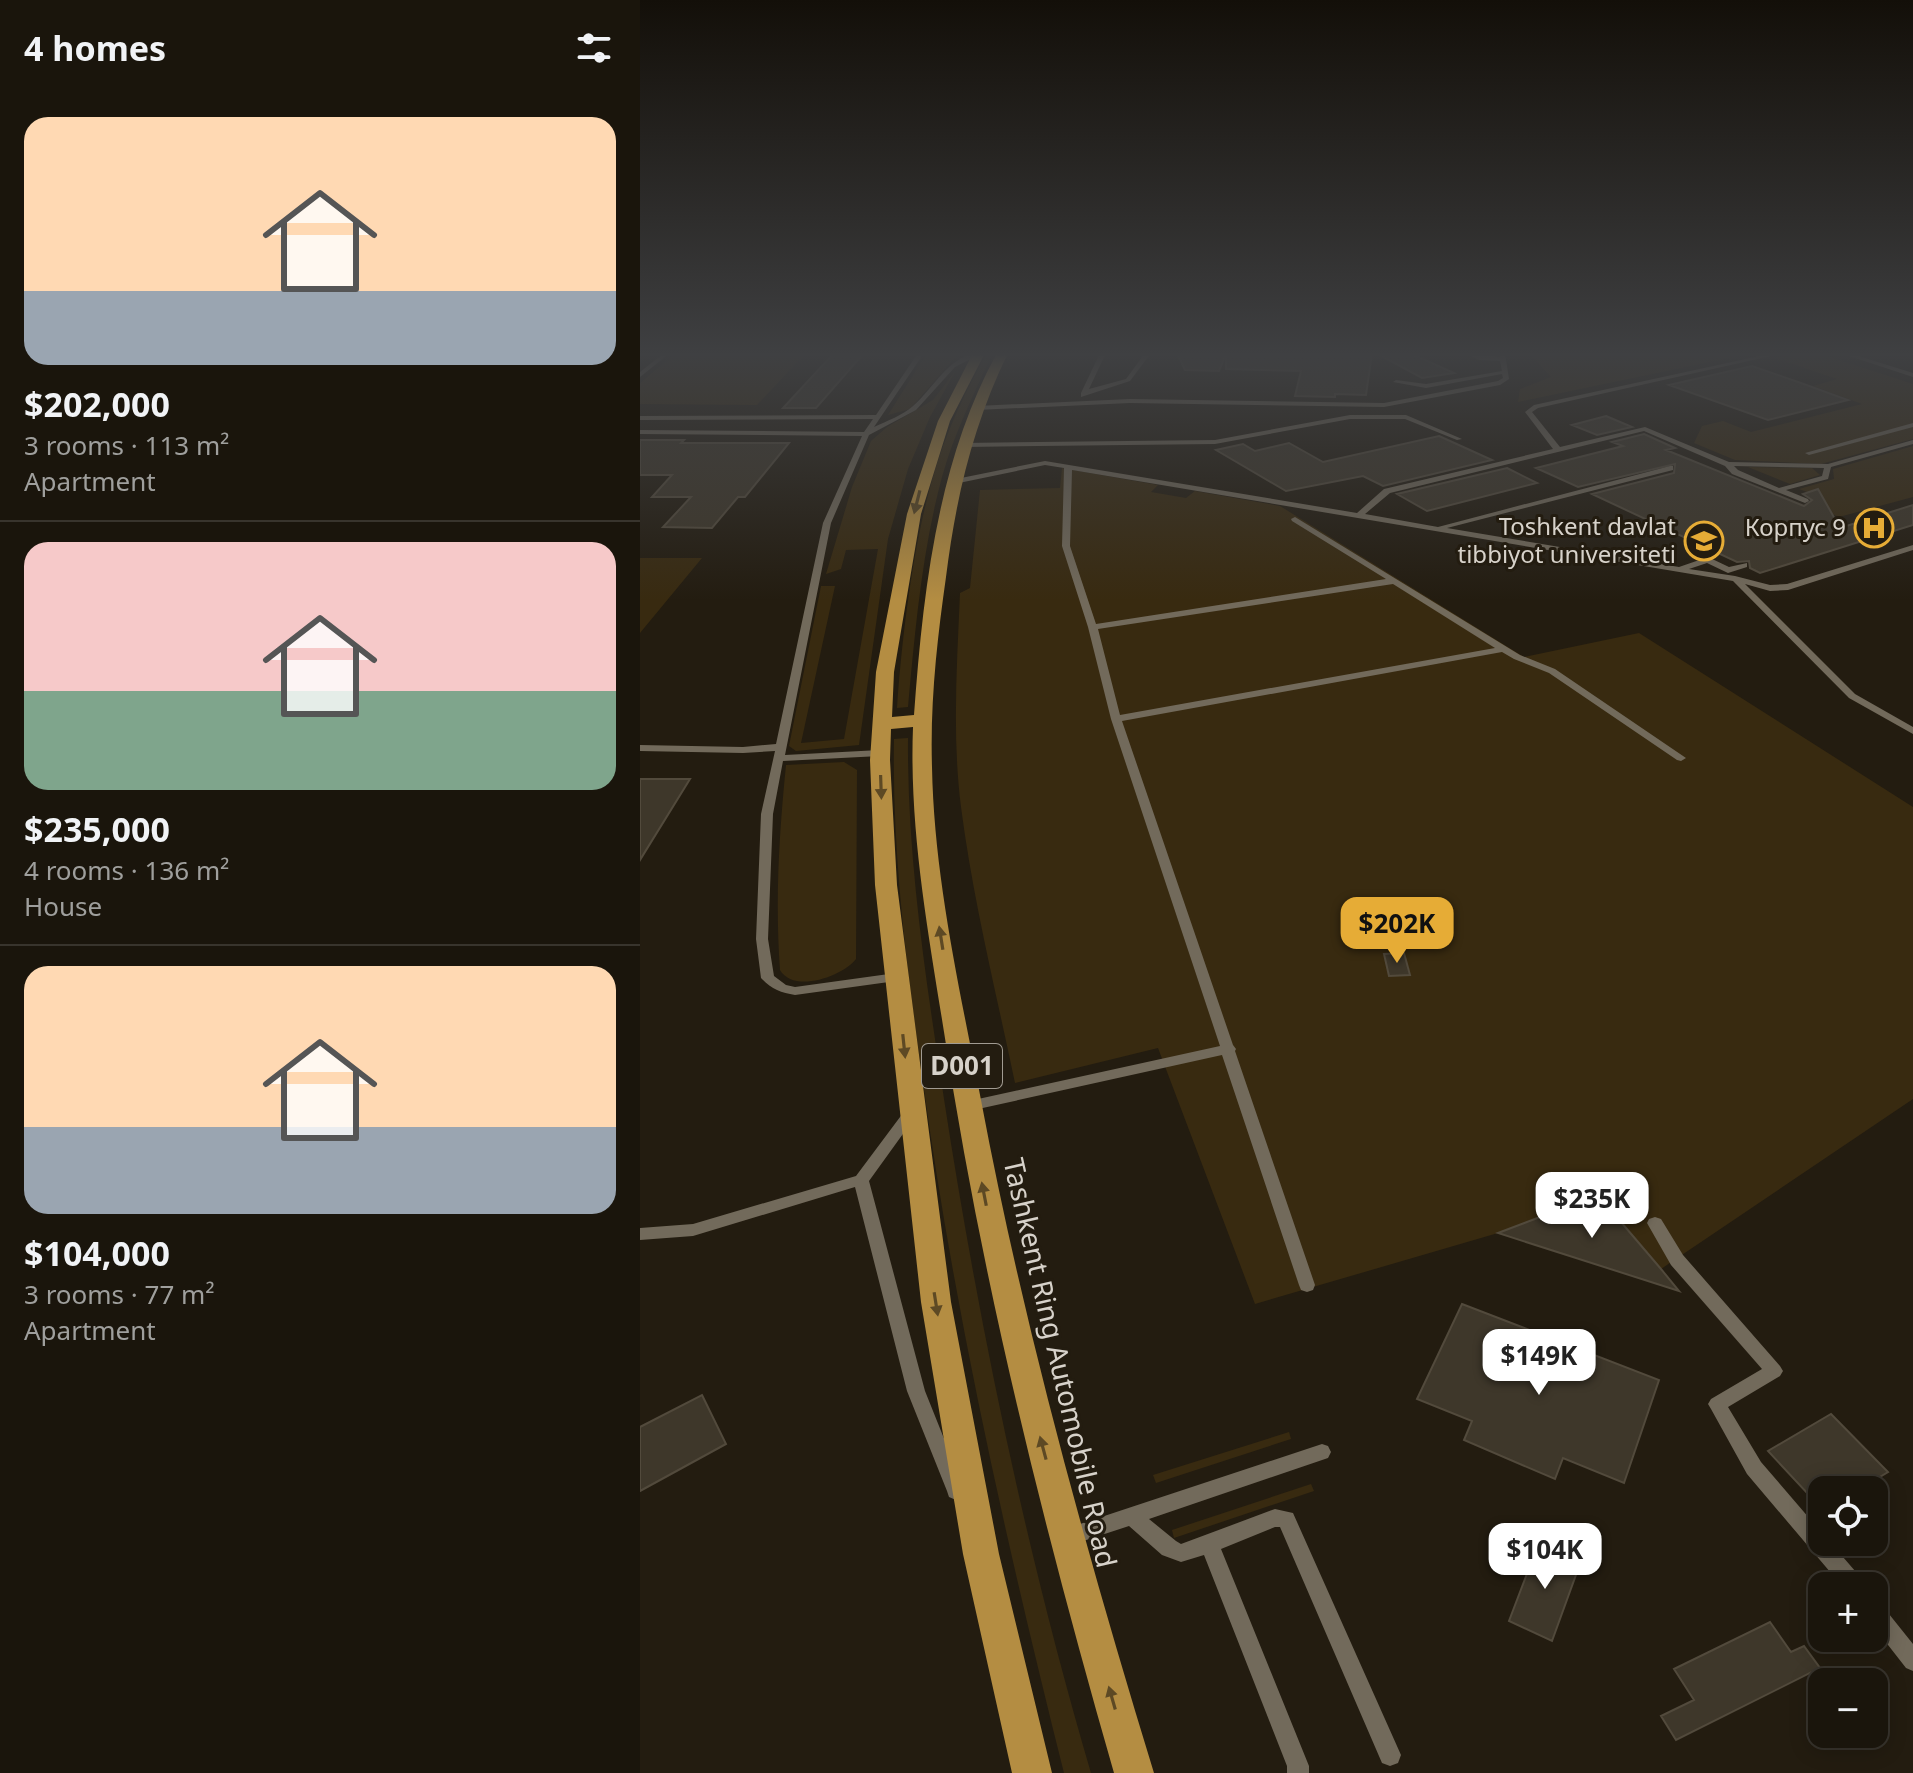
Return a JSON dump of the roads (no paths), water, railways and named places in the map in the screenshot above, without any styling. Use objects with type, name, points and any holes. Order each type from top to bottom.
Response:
[{"type":"highway","name":"D001","points":[[939,436],[922,483],[892,626],[880,753],[886,885],[936,1302],[981,1554],[1032,1773]]},
{"type":"highway","name":"Tashkent Ring Automobile Road","points":[[967,436],[954,482],[932,613],[923,720],[923,794],[932,881],[1004,1295],[1067,1538],[1134,1773]]},
{"type":"highway","points":[[881,724],[923,720]]},
{"type":"lane","points":[[865,436],[827,523],[767,814],[762,939],[768,978],[782,989],[795,991],[896,977]]},
{"type":"lane","points":[[963,445],[1215,442],[1249,436]]},
{"type":"lane","points":[[1451,436],[1459,439]]},
{"type":"lane","points":[[1546,436],[1558,450]]},
{"type":"lane","points":[[1358,516],[1387,491],[1617,436]]},
{"type":"lane","points":[[1661,436],[1728,464],[1828,466],[1913,442]]},
{"type":"lane","points":[[1809,453],[1873,436]]},
{"type":"lane","points":[[1035,450],[1045,463]]},
{"type":"lane","points":[[954,482],[1045,463],[1735,579],[1770,588],[1788,587],[1913,547]]},
{"type":"lane","points":[[1728,464],[1735,472],[1805,501]]},
{"type":"lane","points":[[1779,490],[1825,477],[1828,466]]},
{"type":"lane","points":[[1068,467],[1066,546],[1093,627],[1116,719],[1307,1285]]},
{"type":"lane","points":[[1435,529],[1670,468]]},
{"type":"lane","points":[[1295,519],[1503,649],[1552,671],[1681,758]]},
{"type":"lane","points":[[1680,570],[1708,560],[1728,570],[1744,565]]},
{"type":"lane","points":[[1735,579],[1852,696],[1913,731]]},
{"type":"lane","points":[[1093,627],[1393,581]]},
{"type":"lane","points":[[1116,719],[1503,649]]},
{"type":"lane","points":[[640,748],[880,753]]},
{"type":"lane","points":[[969,1106],[1229,1049]]},
{"type":"lane","points":[[640,1234],[693,1230],[861,1180],[911,1112]]},
{"type":"lane","points":[[861,1180],[916,1391],[981,1554]]},
{"type":"lane","points":[[1655,1223],[1677,1260],[1774,1371],[1717,1404],[1754,1468],[1843,1572]]},
{"type":"lane","points":[[1067,1538],[1322,1452]]},
{"type":"lane","points":[[1132,1516],[1169,1548],[1181,1553],[1275,1518],[1286,1519],[1390,1755]]},
{"type":"lane","points":[[1209,1544],[1298,1766],[1298,1773]]},
{"type":"lane","points":[[1888,1629],[1913,1661]]},
{"type":"place","name":"Корпус 9","points":[[1874,528]]},
{"type":"place","name":"Toshkent davlat tibbiyot universiteti","points":[[1704,541]]}]
